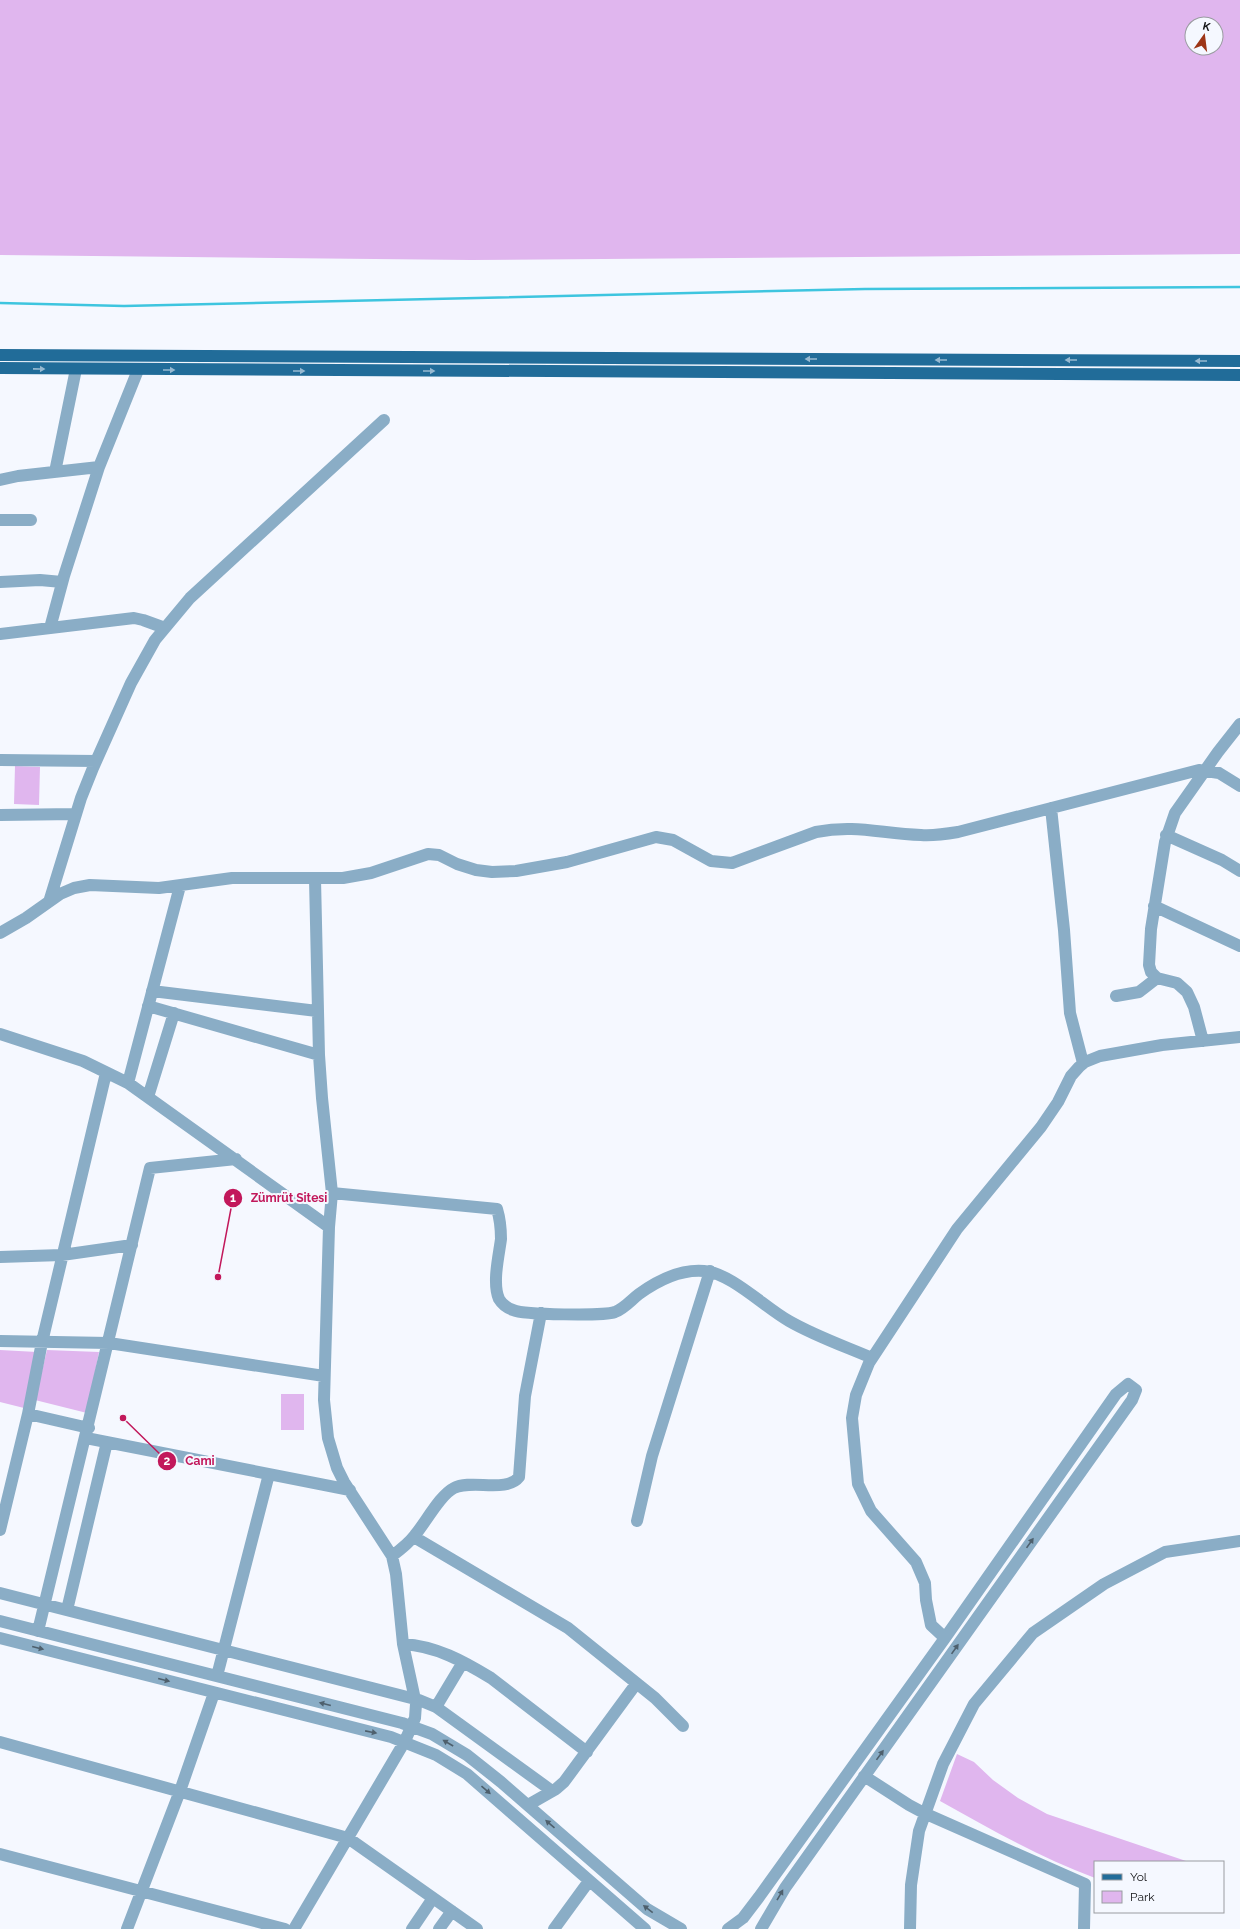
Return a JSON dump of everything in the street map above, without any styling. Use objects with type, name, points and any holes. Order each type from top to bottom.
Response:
[{"type":"main road","points":[[0,355],[1240,361]]},
{"type":"main road","points":[[1,371],[138,370],[1240,375]]},
{"type":"street","points":[[56,472],[76,370]]},
{"type":"street","points":[[50,628],[62,582],[99,467],[138,370]]},
{"type":"street","points":[[49,902],[76,814],[96,761],[138,669],[164,628],[202,587],[384,420]]},
{"type":"street","points":[[0,480],[18,476],[99,467]]},
{"type":"street","points":[[0,520],[31,520]]},
{"type":"street","points":[[0,582],[40,580],[62,582]]},
{"type":"street","points":[[0,634],[134,618],[144,620],[164,628]]},
{"type":"street","points":[[1203,1041],[1194,1007],[1187,992],[1177,983],[1157,978],[1151,972],[1149,965],[1154,906],[1166,835],[1175,812],[1240,724]]},
{"type":"street","points":[[0,760],[96,761]]},
{"type":"street","points":[[0,933],[67,891],[90,885],[142,889],[180,886],[232,878],[315,879],[357,876],[428,854],[439,855],[467,868],[484,871],[532,869],[567,862],[656,837],[673,840],[711,861],[732,863],[816,832],[829,829],[855,828],[913,835],[943,835],[966,831],[1192,771],[1206,770],[1225,776],[1240,786]]},
{"type":"street","points":[[1051,808],[1064,930],[1070,1012],[1083,1064]]},
{"type":"street","points":[[0,815],[76,814]]},
{"type":"street","points":[[1166,835],[1222,860],[1240,871]]},
{"type":"street","points":[[294,1929],[405,1741],[412,1727],[416,1710],[415,1698],[403,1644],[396,1574],[392,1556],[337,1468],[328,1438],[324,1413],[329,1227],[332,1193],[319,1054],[315,879]]},
{"type":"street","points":[[128,1083],[180,886]]},
{"type":"street","points":[[1154,906],[1240,946]]},
{"type":"street","points":[[1116,996],[1131,995],[1139,992],[1157,978]]},
{"type":"street","points":[[152,991],[317,1011]]},
{"type":"street","points":[[148,1006],[319,1054]]},
{"type":"street","points":[[148,1097],[174,1013]]},
{"type":"street","points":[[0,1034],[83,1061],[128,1083],[329,1227]]},
{"type":"street","points":[[945,1638],[931,1625],[926,1600],[925,1583],[916,1562],[871,1511],[858,1484],[852,1418],[858,1386],[872,1358],[957,1229],[1041,1127],[1058,1102],[1071,1076],[1083,1064],[1100,1056],[1162,1045],[1240,1038]]},
{"type":"street","points":[[0,1530],[28,1414],[42,1342],[62,1255],[106,1073]]},
{"type":"street","points":[[38,1631],[46,1604],[150,1168],[236,1159]]},
{"type":"street","points":[[332,1193],[497,1209],[501,1234],[497,1288],[499,1298],[505,1306],[512,1310],[541,1313],[609,1314],[622,1308],[648,1288],[666,1279],[694,1271],[710,1271],[725,1277],[774,1312],[800,1327],[872,1358]]},
{"type":"street","points":[[0,1256],[62,1255],[132,1245]]},
{"type":"street","points":[[637,1521],[652,1456],[710,1271]]},
{"type":"street","points":[[392,1556],[414,1536],[453,1488],[464,1485],[506,1484],[514,1482],[519,1477],[525,1396],[541,1313]]},
{"type":"street","points":[[0,1341],[109,1343],[324,1376]]},
{"type":"street","points":[[728,1929],[743,1918],[759,1897],[945,1638],[1116,1394],[1128,1384],[1136,1390],[1132,1400],[784,1888],[763,1927]]},
{"type":"street","points":[[28,1414],[87,1433],[107,1442],[350,1490]]},
{"type":"street","points":[[67,1610],[107,1442]]},
{"type":"street","points":[[216,1676],[269,1474]]},
{"type":"street","points":[[414,1536],[568,1628],[666,1708],[683,1726]]},
{"type":"street","points":[[910,1929],[912,1867],[919,1831],[924,1813],[943,1764],[974,1704],[1033,1633],[1104,1584],[1165,1552],[1240,1541]]},
{"type":"street","points":[[0,1593],[415,1698],[436,1707],[552,1791]]},
{"type":"street","points":[[0,1622],[216,1676],[412,1727],[432,1734],[456,1747],[490,1772],[647,1909],[681,1929]]},
{"type":"street","points":[[0,1638],[405,1741],[436,1755],[467,1774],[645,1929]]},
{"type":"street","points":[[403,1644],[432,1648],[463,1662],[491,1678],[587,1752]]},
{"type":"street","points":[[436,1707],[463,1662]]},
{"type":"street","points":[[528,1805],[564,1782],[636,1684]]},
{"type":"street","points":[[127,1929],[180,1791],[214,1693]]},
{"type":"street","points":[[0,1742],[348,1838],[477,1929]]},
{"type":"street","points":[[864,1776],[924,1813],[1085,1884],[1084,1929]]},
{"type":"street","points":[[0,1854],[285,1929]]},
{"type":"street","points":[[554,1929],[589,1881]]},
{"type":"street","points":[[412,1929],[433,1898]]},
{"type":"street","points":[[439,1929],[452,1911]]},
{"type":"green space","points":[[0,0],[1240,0],[1240,254],[471,260],[0,255]]},
{"type":"green space","points":[[15,766],[40,767],[39,805],[14,804]]},
{"type":"green space","points":[[0,1350],[37,1352],[24,1408],[0,1402]]},
{"type":"green space","points":[[47,1350],[99,1352],[87,1413],[35,1400]]},
{"type":"green space","points":[[281,1394],[304,1394],[304,1430],[281,1430]]},
{"type":"green space","points":[[957,1754],[974,1762],[993,1780],[1018,1798],[1047,1814],[1186,1861],[1094,1861],[1094,1878],[1016,1842],[940,1801]]},
{"type":"waterway","points":[[0,303],[124,306],[865,289],[1240,287]]},
{"type":"place","name":"Zümrüt Sitesi","points":[[218,1277]]},
{"type":"place","name":"Cami","points":[[123,1418]]}]
